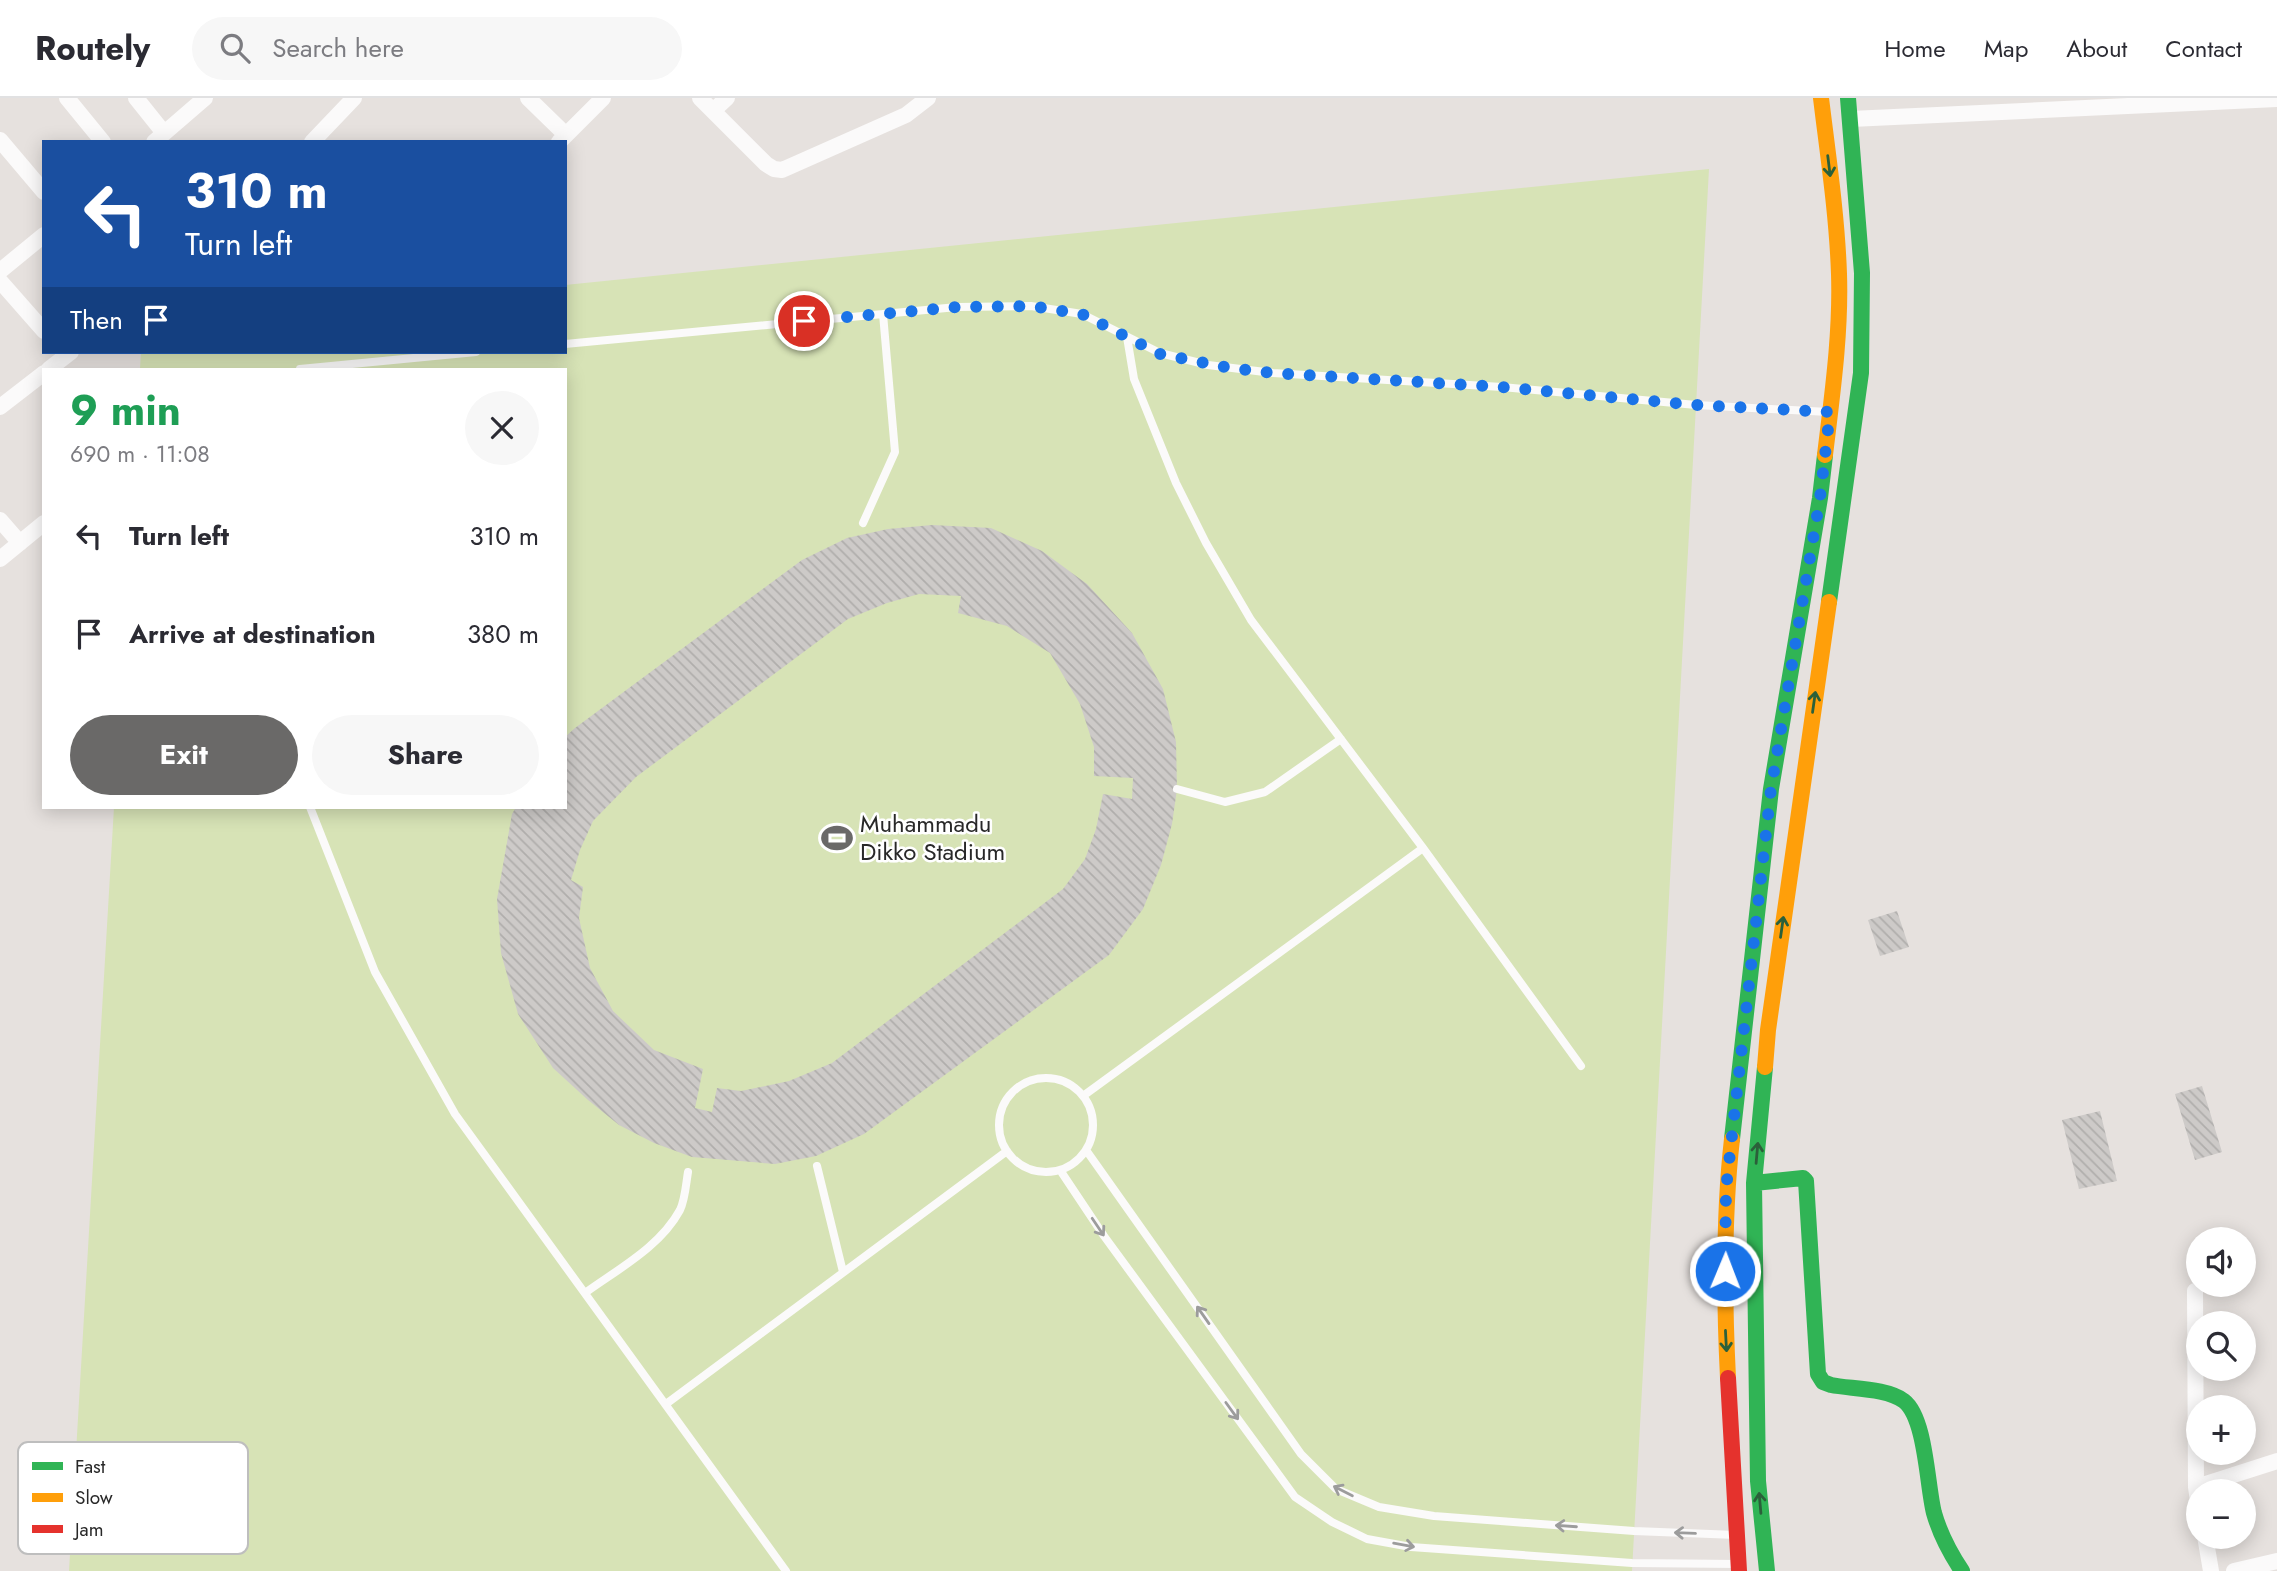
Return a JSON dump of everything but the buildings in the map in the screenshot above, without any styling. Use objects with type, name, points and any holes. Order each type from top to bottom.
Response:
[{"type":"main road","points":[[1739,1568],[1724,1298],[1726,1189],[1771,789],[1820,498],[1835,368],[1839,275],[1821,98]]},
{"type":"main road","points":[[1766,1571],[1759,1481],[1754,1183],[1768,1030],[1861,373],[1862,272],[1848,98]]},
{"type":"main road","points":[[1754,1183],[1803,1178],[1806,1181],[1818,1374],[1823,1382],[1831,1385],[1897,1396],[1914,1411],[1933,1510],[1950,1554],[1962,1571]]},
{"type":"street","points":[[67,98],[101,140]]},
{"type":"street","points":[[136,98],[159,137],[205,98]]},
{"type":"street","points":[[528,98],[563,138],[603,98]]},
{"type":"street","points":[[700,98],[766,164],[782,170],[906,115],[928,98]]},
{"type":"street","points":[[713,111],[727,98]]},
{"type":"street","points":[[1851,119],[1972,106],[2277,99]]},
{"type":"street","points":[[314,140],[348,100]]},
{"type":"street","points":[[0,140],[42,190]]},
{"type":"street","points":[[0,271],[42,237]]},
{"type":"street","points":[[0,281],[42,329]]},
{"type":"street","points":[[50,368],[67,357]]},
{"type":"street","points":[[0,407],[42,375]]},
{"type":"street","points":[[0,520],[20,543]]},
{"type":"street","points":[[0,559],[42,525]]},
{"type":"street","points":[[2195,1297],[2197,1479]]},
{"type":"street","points":[[2233,1479],[2277,1461]]},
{"type":"street","points":[[2207,1549],[2211,1571]]},
{"type":"street","points":[[2234,1571],[2277,1561]]},
{"type":"lane","points":[[567,344],[957,307],[1031,306],[1082,314],[1160,354],[1208,365],[1273,373],[1502,387],[1696,405],[1830,412]]},
{"type":"lane","points":[[863,523],[895,452],[883,314]]},
{"type":"lane","points":[[1126,337],[1134,379],[1176,483],[1206,543],[1251,620],[1423,848],[1581,1066]]},
{"type":"lane","points":[[310,368],[455,354]]},
{"type":"lane","points":[[1177,789],[1226,802],[1265,792],[1341,739]]},
{"type":"lane","points":[[311,809],[375,972],[455,1114],[786,1571]]},
{"type":"lane","points":[[1083,1096],[1423,848]]},
{"type":"lane","points":[[1042,1078],[1053,1079],[1074,1088],[1089,1105],[1093,1128],[1086,1150],[1075,1162],[1060,1170],[1036,1171],[1015,1160],[1007,1151],[999,1128],[1004,1104],[1020,1086],[1042,1078]]},
{"type":"lane","points":[[1086,1150],[1301,1454],[1336,1489],[1379,1507],[1434,1516],[1634,1531],[1736,1535]]},
{"type":"lane","points":[[666,1404],[1007,1151]]},
{"type":"lane","points":[[817,1167],[844,1272]]},
{"type":"lane","points":[[1060,1170],[1104,1236],[1295,1497],[1332,1522],[1367,1539],[1411,1547],[1739,1568]]},
{"type":"lane","points":[[585,1293],[638,1256],[664,1233],[681,1208],[688,1172]]},
{"type":"green space","points":[[1709,169],[1632,1571],[69,1571],[70,1554],[248,1554],[248,1442],[77,1442],[114,809],[567,809],[567,368],[140,368],[141,354],[567,354],[567,285]]},
{"type":"traffic: fast","points":[[1829,602],[1861,373],[1862,273],[1848,98]]},
{"type":"traffic: fast","points":[[1732,1139],[1771,789],[1825,455]]},
{"type":"traffic: fast","points":[[1765,1067],[1754,1183],[1758,1481],[1767,1571]]},
{"type":"traffic: fast","points":[[1754,1183],[1803,1178],[1806,1181],[1818,1374],[1823,1382],[1831,1385],[1879,1391],[1897,1397],[1911,1410],[1925,1453],[1936,1521],[1962,1571]]},
{"type":"traffic: slow","points":[[1821,98],[1839,274],[1839,319],[1825,455]]},
{"type":"traffic: slow","points":[[1765,1067],[1829,602]]},
{"type":"traffic: slow","points":[[1728,1378],[1725,1258],[1732,1139]]},
{"type":"traffic: jam","points":[[1728,1378],[1739,1571]]},
{"type":"place","name":"Muhammadu Dikko Stadium","points":[[837,838]]},
{"type":"route","points":[[804,321],[957,307],[1031,306],[1082,314],[1160,354],[1230,368],[1502,387],[1696,405],[1830,412],[1820,498],[1771,789],[1726,1189],[1725,1271]]}]
